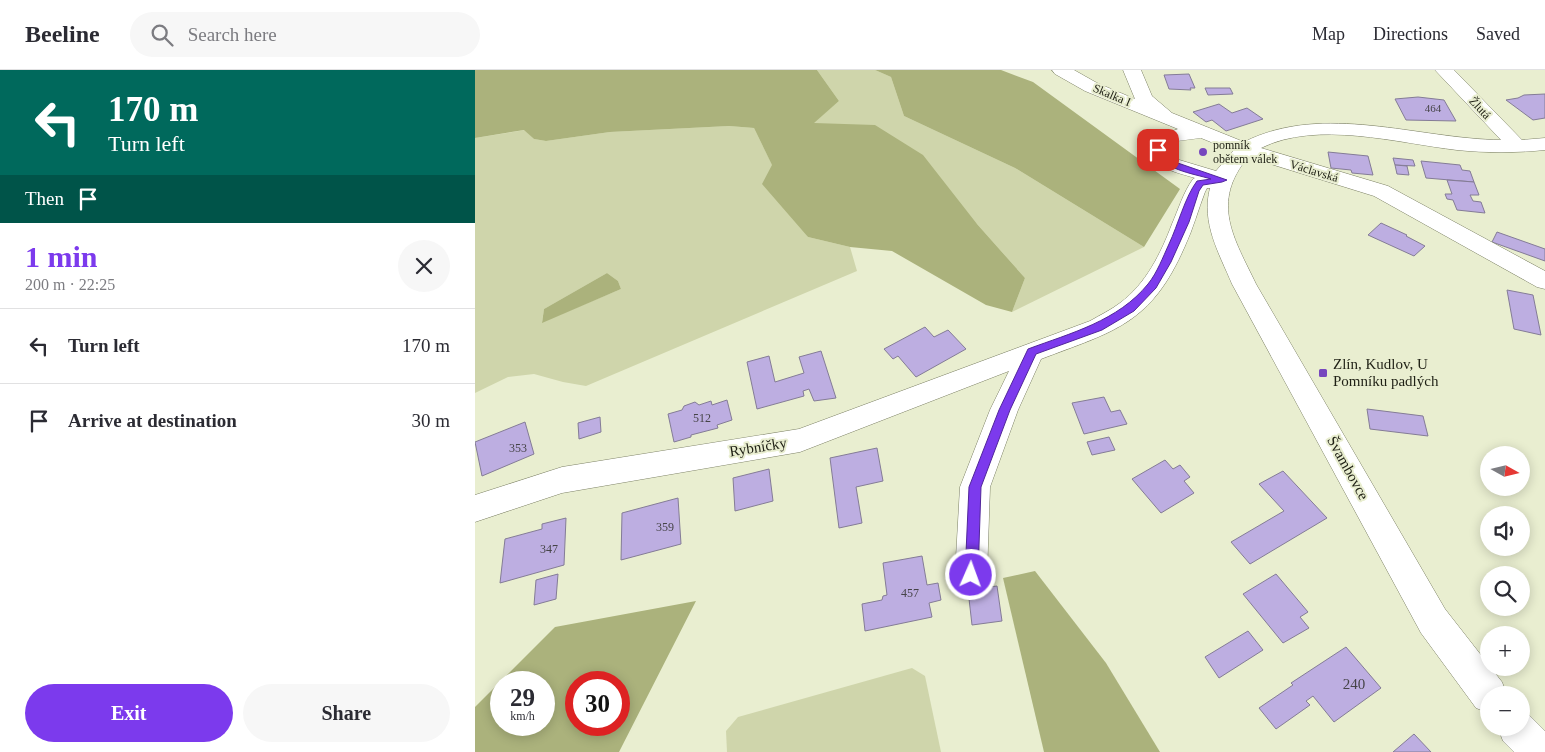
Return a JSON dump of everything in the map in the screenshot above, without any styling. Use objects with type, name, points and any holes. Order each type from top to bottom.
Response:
[{"type":"street","name":"Skalka I","points":[[1061,70],[1091,87],[1203,132]]},
{"type":"street","points":[[1132,70],[1144,98],[1165,117]]},
{"type":"street","name":"Žlutá","points":[[1444,70],[1515,145]]},
{"type":"street","points":[[1245,148],[1271,136],[1310,130],[1358,132],[1458,144],[1545,144]]},
{"type":"street","points":[[1203,132],[1170,136],[1161,141],[1158,150],[1162,158],[1169,163],[1222,180]]},
{"type":"street","name":"Václavská","points":[[1203,132],[1245,148],[1381,191],[1545,280]]},
{"type":"street","name":"Švambovce","points":[[1245,148],[1232,162],[1222,180],[1218,192],[1217,205],[1222,233],[1244,284],[1433,621],[1482,686]]},
{"type":"street","name":"Rybníčky","points":[[475,509],[562,480],[801,440],[1099,327],[1131,308],[1152,286],[1166,262],[1184,222],[1195,190],[1200,183],[1222,180]]},
{"type":"street","points":[[971,575],[975,487],[1004,410],[1032,351]]},
{"type":"street","points":[[1524,736],[1540,752]]},
{"type":"green space","points":[[475,70],[817,70],[839,101],[814,123],[875,125],[923,155],[977,224],[1025,278],[1012,312],[986,305],[892,251],[850,247],[808,237],[762,184],[772,165],[754,128],[729,126],[610,132],[546,141],[534,139],[524,130],[475,138]]},
{"type":"green space","points":[[817,70],[875,70],[891,77],[904,116],[1015,168],[1144,247],[1012,312],[1025,278],[977,224],[813,123],[839,101]]},
{"type":"green space","points":[[875,70],[1001,70],[1033,82],[1180,189],[1144,247],[1015,168],[904,116],[891,77]]},
{"type":"green space","points":[[729,126],[754,128],[808,237],[850,247],[857,271],[586,386],[534,374],[508,377],[475,393],[475,138],[525,130],[534,139],[546,141],[610,132]],"holes":[[[607,273],[618,281],[621,289],[542,322],[544,309]]]},
{"type":"green space","points":[[607,273],[618,281],[621,289],[542,323],[544,309]]},
{"type":"green space","points":[[1035,571],[1106,663],[1160,752],[1044,752],[1003,578]]},
{"type":"green space","points":[[696,601],[630,730],[630,671],[565,671],[565,736],[627,736],[619,752],[475,752],[475,707],[490,692],[490,736],[555,736],[555,671],[511,671],[555,627]]},
{"type":"green space","points":[[912,668],[925,676],[941,752],[727,752],[726,731],[738,717]]},
{"type":"building","points":[[1189,74],[1195,88],[1190,88],[1191,90],[1169,89],[1164,75]]},
{"type":"building","points":[[1205,88],[1230,88],[1233,94],[1208,95]]},
{"type":"building","points":[[1545,94],[1545,118],[1533,120],[1506,100],[1524,95]]},
{"type":"building","points":[[1418,97],[1444,100],[1456,121],[1406,120],[1395,99]]},
{"type":"building","points":[[1219,104],[1232,113],[1247,108],[1263,119],[1226,131],[1212,120],[1206,122],[1193,112]]},
{"type":"building","points":[[1328,152],[1368,156],[1373,175],[1331,168]]},
{"type":"building","points":[[1393,158],[1413,160],[1415,166],[1395,165]]},
{"type":"building","points":[[1421,161],[1460,165],[1462,170],[1470,171],[1474,182],[1426,178]]},
{"type":"building","points":[[1395,165],[1407,166],[1409,175],[1397,174]]},
{"type":"building","points":[[1447,180],[1474,182],[1479,195],[1470,195],[1473,201],[1481,202],[1485,213],[1457,210],[1453,200],[1447,199],[1445,194],[1452,194]]},
{"type":"building","points":[[1381,223],[1425,246],[1414,256],[1368,235]]},
{"type":"building","points":[[1497,232],[1545,249],[1545,261],[1492,242]]},
{"type":"building","points":[[1507,290],[1533,295],[1541,335],[1514,329]]},
{"type":"building","points":[[925,327],[934,337],[948,330],[966,349],[916,377],[898,356],[893,359],[884,349]]},
{"type":"building","points":[[821,351],[836,398],[814,401],[809,389],[803,391],[804,396],[757,409],[747,362],[769,356],[775,382],[804,373],[799,357]]},
{"type":"building","points":[[1104,397],[1111,412],[1120,410],[1127,424],[1084,434],[1072,403]]},
{"type":"building","points":[[727,400],[732,420],[717,425],[718,428],[691,435],[691,437],[674,442],[668,414],[682,410],[684,406],[695,402],[699,405],[711,401],[712,405]]},
{"type":"building","points":[[1367,409],[1423,416],[1428,436],[1370,429]]},
{"type":"building","points":[[600,417],[601,432],[579,439],[578,423]]},
{"type":"building","points":[[525,422],[534,454],[482,476],[475,442]]},
{"type":"building","points":[[1109,437],[1115,450],[1092,455],[1087,442]]},
{"type":"building","points":[[877,448],[883,481],[856,487],[862,523],[839,528],[830,458]]},
{"type":"building","points":[[1165,460],[1173,469],[1180,465],[1190,477],[1184,481],[1194,493],[1161,513],[1132,479]]},
{"type":"building","points":[[769,469],[773,501],[735,511],[733,478]]},
{"type":"building","points":[[1283,471],[1327,518],[1250,564],[1231,542],[1284,511],[1259,484]]},
{"type":"building","points":[[678,498],[681,544],[621,560],[622,513]]},
{"type":"building","points":[[566,518],[564,565],[500,583],[505,539],[542,529],[542,524]]},
{"type":"building","points":[[922,556],[927,585],[938,583],[941,600],[929,603],[932,617],[865,631],[862,604],[882,600],[883,596],[887,595],[883,563]]},
{"type":"building","points":[[558,574],[556,599],[534,605],[536,580]]},
{"type":"building","points":[[1276,574],[1308,612],[1300,617],[1309,628],[1283,643],[1243,594]]},
{"type":"building","points":[[997,586],[1002,621],[972,625],[968,590]]},
{"type":"building","points":[[1248,631],[1263,650],[1219,678],[1205,657]]},
{"type":"building","points":[[1346,647],[1381,688],[1334,722],[1313,696],[1306,701],[1310,705],[1276,729],[1259,708],[1293,685],[1291,683]]},
{"type":"building","points":[[1414,734],[1431,752],[1393,752]]},
{"type":"place","name":"pomník obětem válek","points":[[1203,152]]},
{"type":"place","name":"Zlín, Kudlov, U Pomníku padlých","points":[[1323,373]]},
{"type":"route","points":[[971,575],[975,487],[1004,410],[1032,351],[1099,327],[1131,308],[1152,286],[1166,262],[1184,222],[1195,190],[1200,183],[1222,180],[1192,170],[1179,168],[1162,158],[1158,150]]}]
